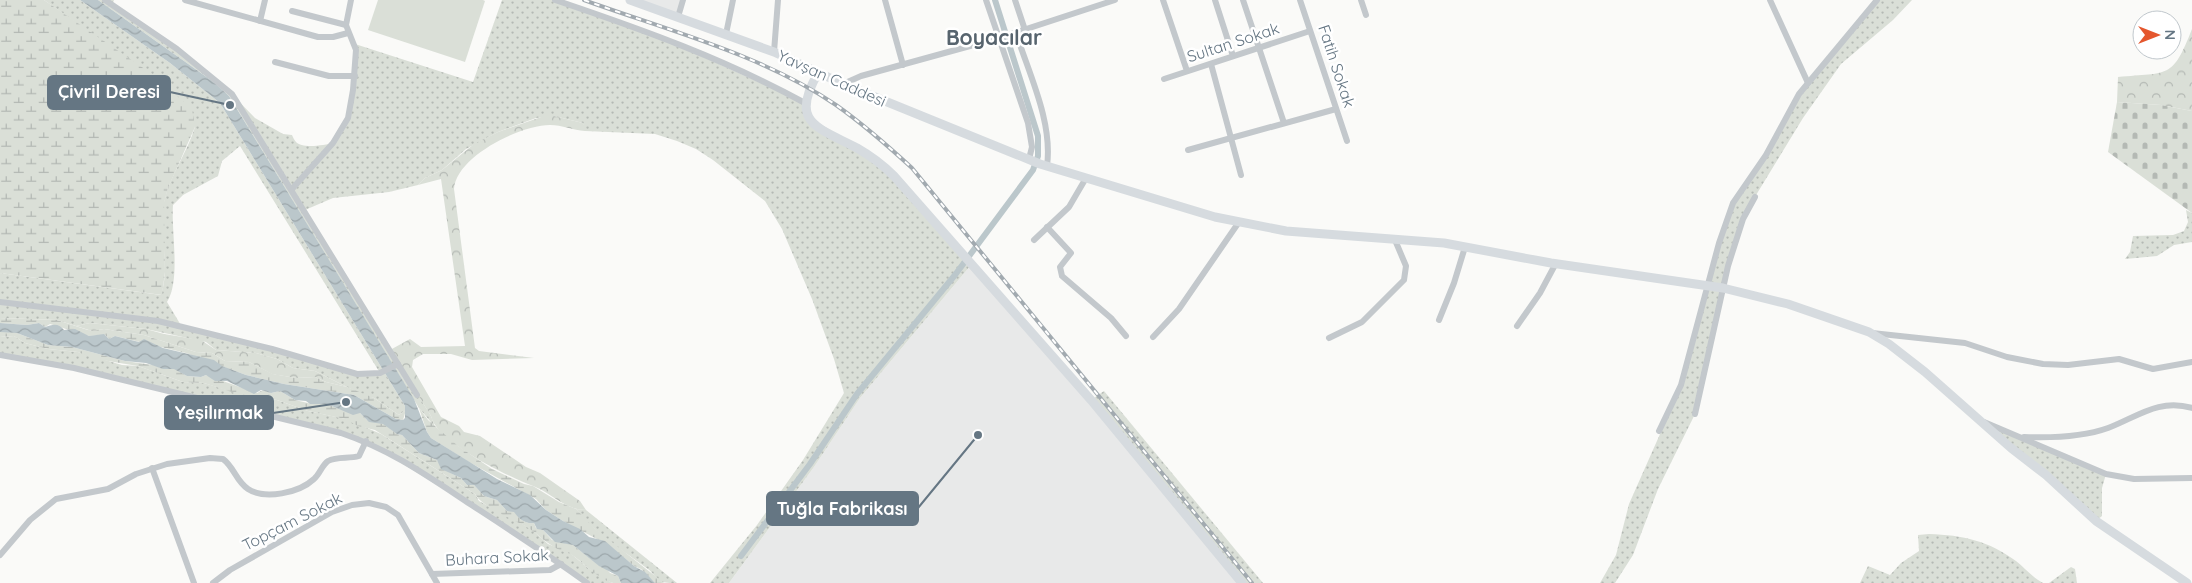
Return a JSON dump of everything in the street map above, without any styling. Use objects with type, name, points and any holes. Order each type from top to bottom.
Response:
[{"type":"street","points":[[105,0],[177,49],[228,89],[292,189],[396,365],[417,395]]},
{"type":"street","points":[[185,0],[324,38],[348,33]]},
{"type":"street","points":[[260,21],[265,0]]},
{"type":"street","points":[[292,189],[333,143],[345,126],[351,108],[355,44],[348,33],[346,25],[350,0]]},
{"type":"street","points":[[555,0],[681,44],[769,83],[805,103]]},
{"type":"street","name":"Yavşan Caddesi","points":[[630,0],[774,52],[843,84],[1037,162],[1178,207],[1286,231],[1464,247],[1556,264],[1707,285],[1788,304],[1869,332],[1907,358],[2046,475],[2096,521],[2187,583]]},
{"type":"street","points":[[678,17],[683,0]]},
{"type":"street","points":[[726,34],[733,0]]},
{"type":"street","points":[[774,52],[778,0]]},
{"type":"street","points":[[885,0],[903,65]]},
{"type":"street","points":[[986,0],[1001,38],[1037,162]]},
{"type":"street","points":[[1015,0],[1025,30]]},
{"type":"street","points":[[843,84],[861,76],[1001,38],[1115,0]]},
{"type":"street","points":[[1163,0],[1187,71]]},
{"type":"street","points":[[1215,0],[1233,56]]},
{"type":"street","points":[[1243,0],[1284,123]]},
{"type":"street","name":"Fatih Sokak","points":[[1300,0],[1347,141]]},
{"type":"street","points":[[1361,0],[1366,15]]},
{"type":"street","points":[[1770,0],[1808,83]]},
{"type":"street","points":[[1660,431],[1681,385],[1707,285],[1733,203],[1766,155],[1790,108],[1808,83],[1877,0]]},
{"type":"street","points":[[292,11],[346,25]]},
{"type":"street","name":"Sultan Sokak","points":[[1164,79],[1310,31]]},
{"type":"street","points":[[1013,34],[1043,118],[1048,147],[1037,162]]},
{"type":"street","points":[[275,62],[329,76],[354,76]]},
{"type":"street","points":[[1210,64],[1241,175]]},
{"type":"street","points":[[818,73],[809,88],[805,103],[808,116],[818,128],[866,153],[894,176],[1091,400],[1242,583]]},
{"type":"street","points":[[1188,150],[1336,109]]},
{"type":"street","points":[[1034,240],[1069,207],[1086,178]]},
{"type":"street","points":[[1695,414],[1723,288],[1743,219],[1755,197]]},
{"type":"street","points":[[1153,337],[1180,309],[1239,222]]},
{"type":"street","points":[[1047,227],[1071,253],[1060,267],[1062,276],[1111,318],[1126,336]]},
{"type":"street","points":[[1329,338],[1362,322],[1404,280],[1406,266],[1395,240]]},
{"type":"street","points":[[1439,320],[1454,283],[1464,247]]},
{"type":"street","points":[[1517,326],[1540,293],[1556,264]]},
{"type":"street","points":[[0,302],[158,321],[272,349],[345,371],[370,374],[384,372],[396,365]]},
{"type":"street","points":[[1869,332],[1964,343],[2013,358],[2043,364],[2068,365],[2119,360],[2147,369],[2159,369],[2192,362]]},
{"type":"street","points":[[0,355],[131,382],[331,430],[366,442],[418,469],[562,564],[587,583]]},
{"type":"street","points":[[2020,437],[2038,438],[2091,432],[2108,428],[2149,409],[2174,405],[2192,408]]},
{"type":"street","points":[[1976,418],[2088,467],[2122,478],[2192,478]]},
{"type":"street","points":[[0,555],[30,520],[53,501],[72,495],[108,489],[152,468],[210,458],[223,459],[238,480],[249,490],[262,493],[280,493],[309,483],[327,462],[359,456],[366,442]]},
{"type":"street","points":[[152,468],[194,583]]},
{"type":"street","name":"Topçam Sokak","points":[[213,583],[230,570],[332,512],[352,505],[369,503],[386,507],[398,515],[437,583]]},
{"type":"street","name":"Buhara Sokak","points":[[432,574],[550,570],[562,564]]},
{"type":"shaded area","points":[[630,0],[683,0],[678,17]]},
{"type":"shaded area","points":[[971,265],[1242,583],[729,583],[814,467],[860,398]]},
{"type":"green space","points":[[0,0],[44,0],[152,74],[192,109],[195,127],[168,188],[164,203],[165,272],[162,295],[0,273]]},
{"type":"green space","points":[[44,0],[80,0],[170,63],[220,103],[406,410],[399,415],[374,398],[363,395],[315,371],[293,368],[277,359],[256,353],[216,350],[206,342],[146,329],[90,323],[76,326],[57,320],[0,318],[0,273],[161,295],[165,272],[162,225],[164,202],[170,183],[195,127],[89,32]],"holes":[[[240,146],[380,373],[345,371],[182,327],[167,302],[174,281],[175,268],[173,205],[183,195],[218,176],[222,161]]]},
{"type":"green space","points":[[98,0],[114,0],[112,5],[218,80],[255,118],[283,134],[292,135],[299,144],[308,146],[333,143],[348,118],[355,44],[473,82],[502,0],[555,0],[646,31],[805,103],[808,116],[875,159],[971,265],[860,398],[814,467],[729,583],[710,583],[757,525],[803,460],[844,393],[812,299],[782,229],[765,201],[713,160],[696,149],[677,141],[655,134],[585,131],[583,123],[554,116],[536,118],[498,132],[466,149],[442,170],[425,178],[418,185],[389,192],[333,198],[305,210],[431,416],[435,427],[419,408],[229,96],[215,83]]},
{"type":"green space","points":[[378,0],[485,1],[465,62],[368,30]]},
{"type":"green space","points":[[1877,0],[1912,0],[1893,20],[1841,64],[1803,118],[1750,205],[1735,243],[1695,414],[1658,489],[1633,555],[1615,583],[1600,583],[1616,555],[1629,504],[1676,398],[1727,218],[1790,108]]},
{"type":"green space","points":[[2192,29],[2192,111],[2161,105],[2117,102],[2118,77],[2148,75],[2167,70],[2177,60],[2182,60],[2182,52]]},
{"type":"green space","points":[[2117,102],[2161,105],[2192,111],[2192,213],[2108,152]]},
{"type":"green space","points":[[544,116],[554,116],[583,123],[586,129],[585,131],[550,125],[538,126],[507,137],[478,154],[466,165],[458,177],[454,189],[475,348],[479,351],[534,358],[472,360],[451,354],[423,354],[413,360],[412,367],[441,417],[459,426],[464,432],[480,436],[526,467],[540,473],[580,501],[586,510],[565,504],[540,489],[491,467],[446,437],[436,426],[390,350],[410,339],[421,347],[465,346],[441,179],[418,185],[425,178],[442,170],[474,144],[498,132]]},
{"type":"green space","points":[[2186,210],[2192,213],[2192,242],[2174,245],[2157,256],[2125,259],[2130,252],[2133,236],[2173,235],[2184,231],[2188,222]]},
{"type":"green space","points":[[0,318],[57,320],[91,331],[104,329],[144,335],[196,352],[212,353],[225,361],[249,362],[273,374],[296,378],[315,377],[347,387],[374,398],[399,415],[406,410],[403,420],[396,419],[354,395],[284,384],[246,375],[186,353],[115,336],[109,339],[105,335],[89,336],[50,324],[45,327],[39,323],[27,325],[0,323]]},
{"type":"green space","points":[[90,323],[146,329],[201,340],[216,350],[256,353],[277,359],[293,368],[315,371],[347,387],[315,377],[296,378],[272,374],[249,362],[225,361],[212,353],[196,352],[144,335],[104,329],[92,331],[76,326]]},
{"type":"green space","points":[[0,331],[17,333],[48,345],[72,347],[125,361],[174,368],[187,376],[201,377],[206,375],[257,393],[263,390],[271,393],[280,391],[295,400],[312,404],[327,404],[339,409],[360,413],[367,420],[384,424],[397,434],[402,435],[419,453],[437,460],[444,470],[461,478],[467,485],[474,485],[484,496],[497,500],[507,511],[514,511],[522,520],[534,523],[536,528],[543,530],[552,540],[573,545],[601,567],[605,567],[610,573],[618,576],[621,583],[613,583],[602,578],[569,553],[554,547],[530,529],[492,509],[475,494],[375,430],[358,426],[345,419],[308,411],[277,400],[244,396],[204,383],[183,382],[138,366],[96,359],[78,352],[48,349],[25,343],[14,336],[0,337]]},
{"type":"green space","points":[[14,336],[25,343],[48,349],[78,352],[122,365],[138,366],[183,382],[204,383],[254,398],[277,400],[308,411],[346,419],[381,434],[475,494],[479,501],[531,529],[548,544],[570,553],[588,568],[612,583],[587,583],[534,545],[366,441],[131,382],[0,355],[0,337]]},
{"type":"green space","points":[[1104,391],[1263,583],[1242,583],[1091,400]]},
{"type":"green space","points":[[419,408],[428,420],[458,446],[492,469],[524,484],[533,486],[559,502],[576,509],[594,528],[664,583],[655,583],[641,569],[634,566],[610,546],[563,521],[546,510],[536,499],[469,462],[431,438]]},
{"type":"green space","points":[[1976,418],[2106,474],[2102,488],[2102,516],[2096,521]]},
{"type":"green space","points":[[576,509],[586,510],[677,583],[660,581],[648,569],[601,534]]},
{"type":"green space","points":[[1929,534],[1975,540],[1996,548],[2016,561],[2032,576],[2043,583],[1860,583],[1868,566],[1890,575],[1901,563],[1919,551],[1918,535]]},
{"type":"green space","points":[[2071,567],[2075,569],[2077,583],[2049,583]]},
{"type":"water","points":[[80,0],[98,0],[215,83],[229,96],[414,399],[431,438],[497,479],[530,495],[546,510],[580,529],[589,537],[605,541],[634,566],[645,572],[655,583],[621,583],[618,576],[599,566],[573,545],[555,542],[543,530],[537,529],[534,523],[522,520],[514,512],[507,511],[497,500],[484,496],[474,485],[467,485],[461,478],[441,469],[437,460],[419,453],[402,435],[397,434],[383,424],[369,422],[360,413],[353,415],[327,404],[310,404],[306,401],[295,400],[280,391],[271,393],[261,390],[254,394],[227,381],[215,381],[206,375],[201,377],[187,376],[174,369],[163,369],[146,363],[125,361],[72,347],[48,345],[17,333],[0,332],[0,323],[27,325],[39,323],[45,327],[55,325],[64,330],[75,329],[89,336],[104,334],[109,339],[115,336],[139,342],[144,339],[163,348],[214,360],[222,366],[246,375],[284,384],[354,395],[396,419],[403,420],[405,418],[405,406],[220,103],[170,63]]},
{"type":"waterway","points":[[741,556],[810,464],[857,394],[955,275],[1033,170],[1038,156],[1038,136],[995,0]]},
{"type":"railway","points":[[584,0],[714,45],[778,72],[808,87],[836,105],[885,143],[912,168],[1252,583]]},
{"type":"place","name":"Çivril Deresi","points":[[230,105]]},
{"type":"place","name":"Yeşilırmak","points":[[346,402]]},
{"type":"place","name":"Tuğla Fabrikası","points":[[978,435]]},
{"type":"district","name":"Boyacılar","points":[[994,38]]}]
